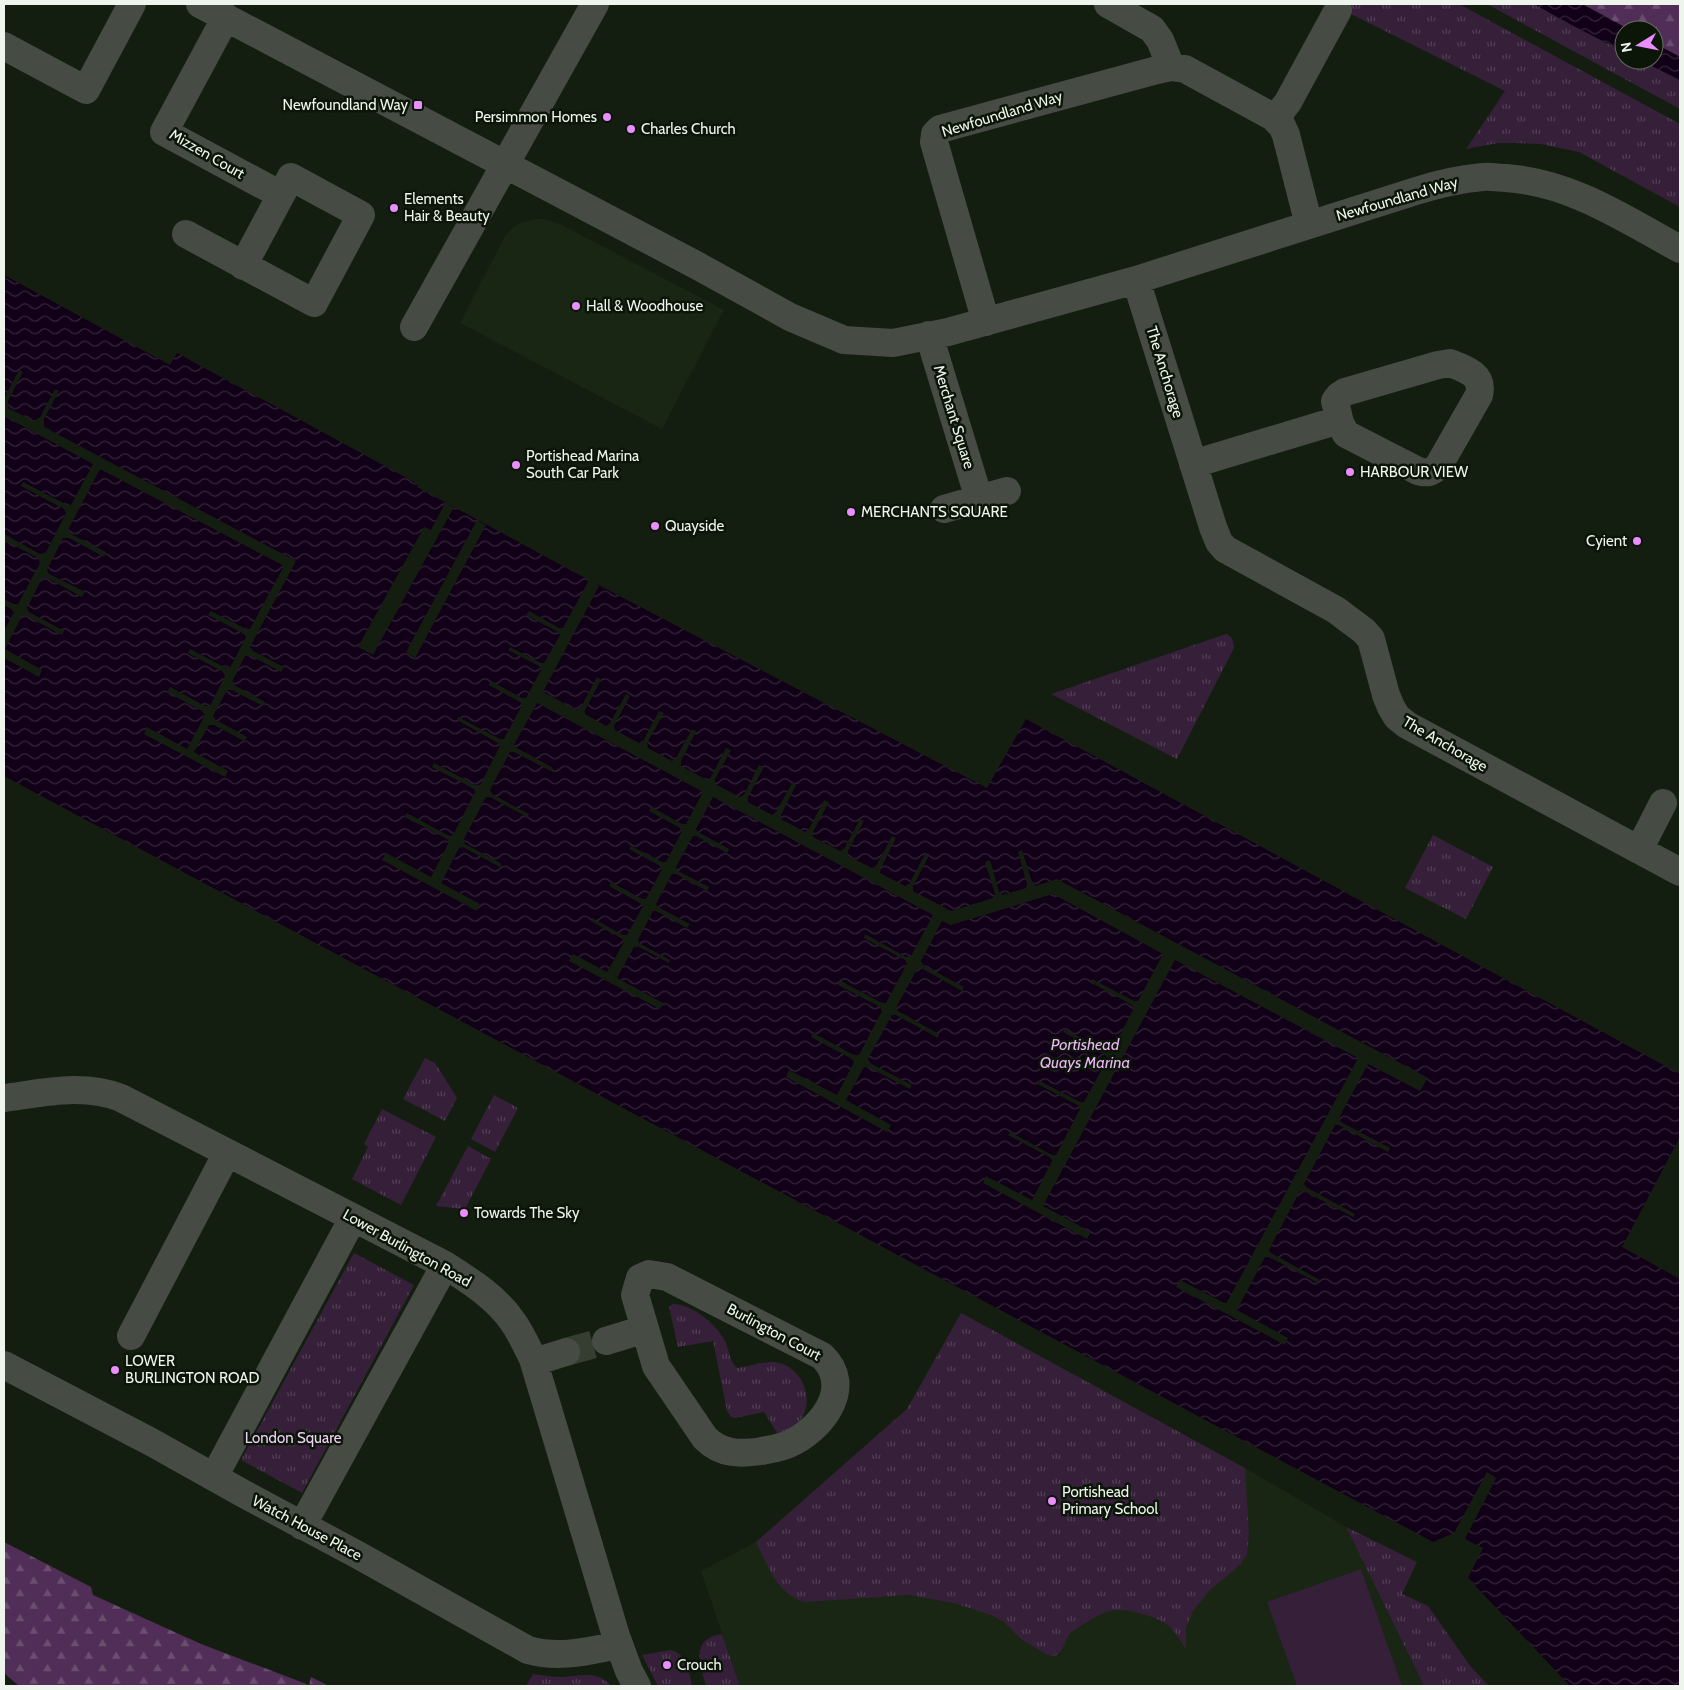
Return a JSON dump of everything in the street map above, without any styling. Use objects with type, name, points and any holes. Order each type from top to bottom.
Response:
[{"type":"street","points":[[4,46],[86,90],[132,4]]},
{"type":"street","name":"Newfoundland Way","points":[[200,4],[790,317],[844,340],[893,343],[986,322],[1136,280],[1450,181],[1485,177],[1521,179],[1582,196],[1680,249]]},
{"type":"street","points":[[414,327],[595,4]]},
{"type":"street","points":[[1108,4],[1152,30],[1160,40],[1171,67],[1185,69],[1276,119],[1286,135],[1310,225]]},
{"type":"street","points":[[1276,119],[1288,102],[1338,10]]},
{"type":"street","name":"Mizzen Court","points":[[226,18],[164,132],[281,195]]},
{"type":"street","name":"Newfoundland Way","points":[[986,322],[934,142],[935,134],[940,129],[1171,67]]},
{"type":"street","points":[[186,234],[244,266],[314,303],[361,215],[291,177],[244,266]]},
{"type":"street","name":"The Anchorage","points":[[1136,280],[1213,527],[1219,542],[1225,550],[1336,610],[1364,631],[1371,639],[1386,695],[1397,717],[1407,725],[1680,872]]},
{"type":"street","name":"Merchant Square","points":[[929,336],[978,499]]},
{"type":"street","points":[[1450,363],[1480,380],[1479,395],[1439,465],[1434,471],[1426,474],[1352,438],[1342,429],[1339,420],[1336,401],[1345,392],[1438,365],[1450,363]]},
{"type":"street","points":[[1193,464],[1339,420]]},
{"type":"street","points":[[944,509],[1007,491]]},
{"type":"street","points":[[1639,850],[1663,803]]},
{"type":"street","name":"Lower Burlington Road","points":[[4,1098],[77,1089],[112,1095],[445,1266],[482,1290],[506,1312],[520,1332],[534,1362],[619,1645],[629,1672],[637,1686]]},
{"type":"street","points":[[131,1336],[227,1153]]},
{"type":"street","points":[[214,1477],[353,1218]]},
{"type":"street","points":[[302,1526],[445,1266]]},
{"type":"street","name":"Burlington Court","points":[[649,1274],[668,1277],[822,1356],[835,1373],[836,1390],[833,1399],[828,1410],[809,1431],[787,1446],[736,1454],[725,1451],[712,1445],[705,1438],[660,1373],[656,1366],[645,1329],[635,1295],[637,1284],[640,1278],[649,1274]]},
{"type":"street","points":[[606,1341],[645,1329]]},
{"type":"street","points":[[534,1362],[566,1352]]},
{"type":"street","name":"Watch House Place","points":[[4,1366],[153,1443],[528,1650],[566,1655],[619,1645]]},
{"type":"shaded area","points":[[544,219],[562,225],[724,310],[662,429],[460,323],[505,236],[520,223]]},
{"type":"shaded area","name":"Portishead Primary School","points":[[961,1313],[1245,1468],[1346,1527],[1424,1686],[740,1686],[701,1571],[756,1542],[907,1409]]},
{"type":"green space","points":[[1331,4],[1459,4],[1680,124],[1680,207],[1579,152],[1541,144],[1516,143],[1498,143],[1466,149],[1505,91]]},
{"type":"green space","points":[[1487,4],[1534,4],[1614,47],[1614,70],[1660,70],[1680,80],[1680,109]]},
{"type":"green space","points":[[1582,4],[1680,4],[1680,57],[1664,48],[1664,20],[1614,21]]},
{"type":"green space","points":[[1226,634],[1233,641],[1234,648],[1177,759],[1051,694]]},
{"type":"green space","points":[[1433,835],[1493,867],[1466,919],[1405,888]]},
{"type":"green space","points":[[425,1058],[435,1063],[457,1098],[445,1121],[403,1099]]},
{"type":"green space","points":[[494,1095],[518,1108],[495,1152],[471,1139]]},
{"type":"green space","points":[[382,1109],[436,1137],[401,1205],[352,1179],[368,1147],[364,1144]]},
{"type":"green space","points":[[468,1146],[491,1159],[465,1209],[436,1206]]},
{"type":"green space","name":"London Square","points":[[354,1253],[414,1285],[302,1493],[241,1460]]},
{"type":"green space","points":[[673,1304],[696,1312],[717,1329],[726,1343],[731,1360],[737,1368],[765,1362],[775,1362],[793,1370],[804,1386],[806,1396],[804,1415],[798,1423],[779,1436],[764,1412],[735,1418],[731,1417],[727,1411],[713,1341],[678,1347],[669,1307]]},
{"type":"green space","points":[[961,1313],[1245,1468],[1249,1535],[1247,1554],[1240,1565],[1209,1591],[1193,1611],[1186,1628],[1186,1649],[1172,1629],[1161,1621],[1139,1613],[1115,1610],[1090,1620],[1071,1632],[1058,1654],[1055,1656],[1048,1655],[1022,1640],[1004,1622],[991,1615],[954,1603],[908,1595],[805,1602],[787,1593],[774,1578],[756,1542],[907,1409]]},
{"type":"green space","points":[[1346,1527],[1417,1562],[1402,1594],[1428,1606],[1471,1667],[1489,1686],[1424,1686]]},
{"type":"green space","points":[[4,1542],[91,1587],[93,1595],[201,1644],[309,1685],[311,1677],[329,1686],[19,1686],[4,1673]]},
{"type":"green space","points":[[1361,1569],[1402,1686],[1297,1686],[1267,1602]]},
{"type":"green space","points":[[722,1634],[740,1686],[706,1686],[701,1669],[701,1647],[705,1641]]},
{"type":"green space","points":[[670,1650],[681,1655],[684,1659],[692,1686],[658,1686],[642,1655]]},
{"type":"green space","points":[[533,1674],[558,1677],[588,1675],[600,1678],[611,1686],[526,1686]]},
{"type":"water","points":[[1534,4],[1582,4],[1614,21],[1614,47]]},
{"type":"water","points":[[1664,48],[1680,57],[1680,80],[1660,70],[1664,70]]},
{"type":"water","name":"Portishead Quays Marina","points":[[4,275],[170,365],[177,353],[418,484],[417,487],[589,580],[987,788],[1026,719],[1680,1074],[1680,1137],[1622,1247],[1680,1279],[1680,1686],[1570,1686],[1468,1578],[1483,1548],[1465,1539],[1496,1478],[1487,1472],[1454,1533],[1433,1542],[4,776]]},
{"type":"pier","points":[[19,370],[23,372],[8,401],[8,408],[34,421],[40,417],[55,389],[59,391],[44,419],[44,427],[296,561],[250,647],[253,651],[284,667],[281,672],[251,656],[245,656],[232,682],[234,685],[265,702],[263,706],[232,690],[227,690],[213,716],[216,720],[247,737],[244,741],[214,725],[209,725],[194,752],[228,771],[225,777],[144,734],[147,727],[187,749],[205,715],[202,711],[167,692],[170,687],[205,706],[210,706],[225,676],[223,672],[188,653],[190,649],[226,668],[230,668],[246,637],[244,634],[208,615],[211,611],[246,629],[250,629],[284,566],[100,469],[68,530],[71,534],[106,552],[104,557],[69,538],[63,538],[47,570],[49,574],[85,592],[82,597],[47,578],[42,578],[27,608],[29,612],[64,631],[62,635],[27,616],[22,616],[5,649],[42,670],[39,677],[4,658],[4,631],[14,612],[4,605],[4,599],[18,604],[40,563],[38,558],[4,540],[4,534],[40,554],[45,554],[66,513],[64,509],[21,486],[23,482],[67,505],[71,505],[93,464],[4,416],[4,399]]},
{"type":"pier","points":[[445,503],[454,507],[373,655],[358,647],[424,527],[431,530]]},
{"type":"pier","points":[[477,520],[486,525],[415,658],[406,652]]},
{"type":"pier","points":[[589,580],[599,586],[543,692],[577,710],[581,707],[597,677],[601,680],[585,710],[585,714],[606,726],[610,723],[626,694],[630,696],[614,726],[615,730],[639,743],[643,741],[659,711],[664,713],[647,743],[648,748],[672,761],[676,758],[692,729],[696,731],[681,761],[681,766],[707,780],[711,777],[726,748],[731,750],[715,779],[715,784],[740,797],[744,795],[759,765],[764,767],[748,797],[748,802],[772,815],[776,812],[792,783],[796,785],[781,815],[781,819],[805,832],[809,829],[824,800],[829,802],[813,832],[813,837],[840,851],[844,849],[860,819],[864,821],[848,851],[848,856],[872,868],[876,866],[892,836],[896,838],[880,873],[905,886],[909,884],[925,854],[929,856],[913,886],[913,891],[951,911],[993,898],[995,894],[985,862],[990,860],[999,892],[1002,895],[1026,888],[1027,884],[1018,852],[1022,850],[1035,886],[1057,879],[1428,1078],[1420,1091],[1368,1064],[1339,1118],[1341,1122],[1390,1148],[1388,1152],[1339,1125],[1335,1125],[1304,1184],[1306,1187],[1355,1214],[1353,1217],[1304,1191],[1300,1191],[1269,1250],[1271,1253],[1320,1280],[1318,1283],[1269,1257],[1265,1257],[1237,1310],[1288,1338],[1285,1345],[1176,1287],[1180,1280],[1226,1304],[1358,1058],[1175,960],[1043,1206],[1091,1232],[1087,1239],[983,1183],[986,1176],[1032,1200],[1052,1161],[1051,1158],[1008,1135],[1010,1132],[1052,1155],[1056,1155],[1080,1109],[1079,1106],[1036,1083],[1038,1080],[1080,1102],[1084,1102],[1108,1058],[1063,1032],[1065,1029],[1107,1052],[1111,1052],[1134,1008],[1132,1005],[1090,982],[1092,979],[1134,1001],[1138,1001],[1163,954],[1053,894],[951,925],[942,921],[921,961],[923,965],[964,987],[962,991],[921,968],[917,969],[896,1008],[898,1011],[939,1034],[938,1038],[896,1015],[892,1015],[868,1059],[870,1063],[912,1085],[910,1089],[868,1067],[864,1067],[846,1100],[891,1125],[887,1132],[786,1077],[789,1070],[837,1095],[854,1062],[852,1059],[811,1037],[813,1033],[854,1055],[859,1055],[882,1011],[880,1007],[838,985],[841,981],[882,1003],[886,1003],[907,964],[905,960],[864,938],[865,934],[906,957],[911,956],[933,915],[713,797],[696,829],[698,832],[729,849],[727,853],[693,836],[676,867],[678,871],[709,887],[707,891],[676,874],[672,874],[656,904],[658,907],[690,924],[687,928],[653,911],[638,940],[639,943],[670,960],[669,963],[637,946],[634,947],[617,978],[663,1003],[660,1009],[569,961],[573,954],[607,972],[624,942],[621,938],[591,921],[592,918],[623,935],[627,935],[643,906],[609,886],[611,882],[642,899],[646,899],[662,869],[660,866],[629,849],[631,846],[662,862],[666,862],[682,831],[680,828],[649,811],[651,807],[682,824],[686,824],[703,792],[537,703],[514,745],[553,768],[551,771],[514,752],[510,752],[490,790],[492,794],[529,814],[527,817],[490,797],[486,797],[463,841],[465,844],[502,864],[500,867],[463,847],[459,848],[441,883],[480,904],[477,911],[382,860],[386,853],[431,877],[449,842],[447,839],[405,817],[407,813],[449,836],[453,835],[475,792],[474,789],[432,767],[434,763],[475,785],[480,785],[500,746],[498,743],[457,720],[458,717],[500,739],[504,739],[522,705],[520,702],[489,685],[491,681],[522,698],[526,698],[541,670],[539,666],[508,650],[510,647],[544,663],[560,635],[558,632],[526,615],[529,611],[559,628],[563,628]]},
{"type":"tunnel","points":[[566,1352],[606,1341]]},
{"type":"place","name":"Newfoundland Way","points":[[418,105]]},
{"type":"place","name":"Persimmon Homes","points":[[607,117]]},
{"type":"place","name":"Charles Church","points":[[631,129]]},
{"type":"place","name":"Elements Hair & Beauty","points":[[394,208]]},
{"type":"place","name":"Hall & Woodhouse","points":[[576,306]]},
{"type":"place","name":"Portishead Marina South Car Park","points":[[516,465]]},
{"type":"place","name":"HARBOUR VIEW","points":[[1350,472]]},
{"type":"place","name":"MERCHANTS SQUARE","points":[[851,512]]},
{"type":"place","name":"Quayside","points":[[655,526]]},
{"type":"place","name":"Cyient","points":[[1637,541]]},
{"type":"place","name":"Towards The Sky","points":[[464,1213]]},
{"type":"place","name":"LOWER BURLINGTON ROAD","points":[[115,1370]]},
{"type":"place","name":"Portishead Primary School","points":[[1052,1501]]},
{"type":"place","name":"Crouch","points":[[667,1665]]}]
